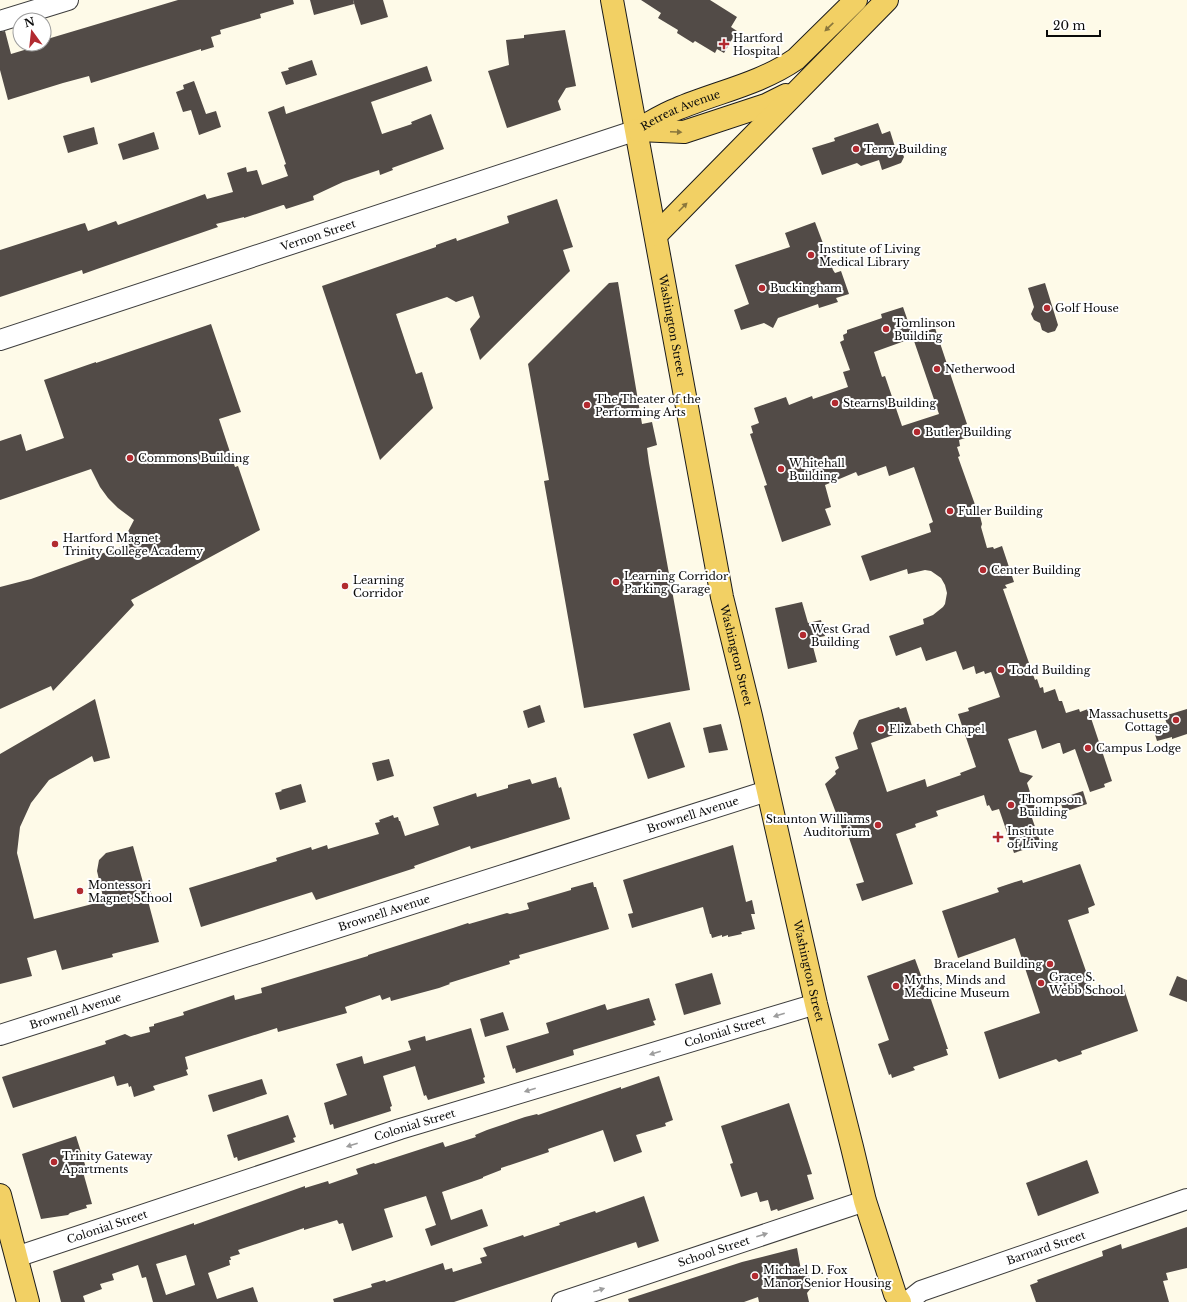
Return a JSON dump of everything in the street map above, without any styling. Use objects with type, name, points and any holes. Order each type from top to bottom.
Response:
[{"type":"main road","name":"Washington Street","points":[[612,0],[722,597],[751,716],[816,1004],[865,1201],[895,1294],[900,1302]]},
{"type":"main road","name":"Retreat Avenue","points":[[637,130],[676,109],[756,81],[786,66],[796,59],[856,0]]},
{"type":"main road","name":"Retreat Avenue","points":[[656,235],[887,0]]},
{"type":"main road","name":"Retreat Avenue","points":[[637,130],[684,132],[766,105],[790,93],[810,78]]},
{"type":"main road","points":[[0,1195],[28,1302]]},
{"type":"street","points":[[0,21],[68,0]]},
{"type":"street","name":"Vernon Street","points":[[0,340],[637,130]]},
{"type":"street","name":"Brownell Avenue","points":[[0,1035],[767,791]]},
{"type":"street","name":"Colonial Street","points":[[16,1257],[400,1129],[816,1004]]},
{"type":"street","name":"Barnard Street","points":[[907,1302],[921,1291],[1187,1199]]},
{"type":"street","name":"School Street","points":[[562,1302],[865,1201]]},
{"type":"building","points":[[178,0],[293,0],[294,4],[260,14],[261,18],[220,30],[221,34],[211,37],[214,47],[201,51],[201,49],[91,83],[89,76],[8,100],[0,70],[0,32],[5,31],[11,54],[18,52],[52,52],[52,38]]},
{"type":"building","points":[[310,0],[353,0],[354,4],[314,15]]},
{"type":"building","points":[[353,0],[383,0],[388,17],[361,25]]},
{"type":"building","points":[[641,0],[710,0],[737,17],[731,27],[737,31],[724,53],[717,49],[715,53],[695,41],[693,43],[677,33],[678,30],[658,18],[661,13]]},
{"type":"building","points":[[565,30],[576,86],[566,88],[558,101],[561,110],[507,128],[488,71],[509,65],[506,40],[524,38],[524,35]]},
{"type":"building","points":[[312,60],[317,75],[286,85],[281,72],[289,70],[288,68]]},
{"type":"building","points":[[427,66],[432,81],[371,102],[382,134],[412,124],[411,122],[431,114],[444,149],[392,168],[393,170],[380,175],[379,170],[343,182],[313,196],[314,200],[286,209],[283,205],[244,218],[216,224],[218,227],[83,274],[82,270],[0,297],[0,250],[85,223],[88,231],[116,221],[118,225],[205,194],[207,199],[233,192],[227,173],[246,167],[247,172],[257,170],[262,185],[288,176],[284,165],[286,164],[268,112],[284,106],[286,114]]},
{"type":"building","points":[[194,81],[206,114],[216,111],[221,127],[199,135],[191,110],[183,112],[176,92],[184,89],[183,85]]},
{"type":"building","name":"Terry Building","points":[[878,123],[882,134],[890,131],[895,147],[901,150],[904,157],[901,163],[882,170],[879,160],[861,166],[857,163],[822,175],[812,148],[835,141],[834,138]]},
{"type":"building","points":[[94,127],[98,144],[68,153],[63,136]]},
{"type":"building","points":[[154,132],[159,149],[123,160],[118,144]]},
{"type":"building","points":[[557,199],[573,247],[563,250],[570,271],[480,360],[470,329],[480,317],[473,296],[456,302],[447,297],[396,314],[416,374],[422,372],[433,408],[380,460],[322,286],[436,247],[436,245],[456,238],[457,241],[509,223],[507,216]]},
{"type":"building","points":[[815,222],[833,270],[835,273],[841,271],[849,294],[836,298],[838,302],[819,308],[818,304],[778,318],[773,328],[764,323],[741,330],[734,310],[749,304],[735,265],[790,247],[785,233]]},
{"type":"building","name":"Learning Corridor Parking Garage","points":[[618,282],[642,424],[652,422],[657,445],[647,448],[649,463],[690,690],[584,708],[544,481],[549,480],[528,364],[609,283]]},
{"type":"building","name":"Golf House","points":[[1045,283],[1058,325],[1055,331],[1048,333],[1042,330],[1040,323],[1034,320],[1031,314],[1034,307],[1028,288]]},
{"type":"building","points":[[903,307],[913,336],[935,328],[967,424],[964,425],[968,437],[959,440],[960,446],[957,447],[960,456],[958,457],[978,513],[979,512],[982,524],[981,527],[987,548],[993,547],[994,549],[1002,546],[1014,582],[1005,585],[1007,588],[1003,589],[1035,680],[1037,679],[1040,688],[1043,687],[1044,693],[1055,689],[1059,701],[1062,701],[1066,713],[1079,709],[1080,712],[1088,709],[1112,781],[1104,784],[1105,787],[1090,792],[1075,749],[1063,754],[1060,743],[1058,743],[1042,749],[1036,730],[1008,739],[1020,772],[1033,776],[1027,783],[1038,816],[1032,818],[1041,844],[1014,853],[999,809],[992,811],[989,805],[987,806],[984,795],[936,811],[938,816],[915,824],[916,827],[896,834],[913,884],[862,901],[856,884],[864,882],[847,832],[844,834],[825,784],[836,774],[835,771],[839,768],[835,757],[858,749],[853,733],[859,720],[899,707],[900,709],[906,707],[912,726],[906,727],[907,730],[871,743],[887,792],[925,779],[927,787],[961,775],[960,773],[976,767],[958,714],[969,711],[968,708],[1000,697],[991,672],[985,674],[984,671],[976,674],[974,666],[963,670],[956,651],[926,661],[921,647],[896,656],[889,636],[924,624],[923,619],[933,615],[943,607],[947,593],[941,578],[931,571],[925,570],[908,574],[907,569],[870,581],[861,556],[931,532],[929,524],[933,522],[914,467],[889,476],[886,466],[858,476],[856,472],[825,485],[831,507],[825,509],[831,525],[782,542],[764,486],[767,485],[750,434],[753,433],[751,426],[759,423],[754,408],[786,397],[789,405],[812,396],[813,399],[848,387],[843,372],[850,370],[840,342],[844,340],[843,335],[847,333],[847,330],[882,318],[881,314]],"holes":[[[913,338],[939,414],[902,426],[885,376],[882,377],[874,352]]]},
{"type":"building","name":"Commons Building","points":[[211,324],[241,412],[219,419],[235,467],[238,466],[260,530],[131,600],[134,605],[53,691],[51,686],[0,709],[0,587],[31,579],[120,547],[134,520],[108,498],[100,487],[91,469],[0,500],[0,441],[21,434],[26,451],[64,438],[44,380]]},
{"type":"building","name":"West Grad Building","points":[[802,602],[808,623],[821,620],[825,636],[811,639],[817,662],[788,669],[775,608]]},
{"type":"building","points":[[95,699],[110,758],[94,762],[92,756],[49,780],[31,803],[20,827],[17,853],[34,919],[104,901],[97,871],[99,860],[106,853],[133,846],[144,886],[149,885],[153,900],[148,901],[159,942],[112,954],[113,957],[62,970],[56,950],[27,958],[32,976],[0,984],[0,754]]},
{"type":"building","points":[[540,705],[545,722],[528,728],[523,711]]},
{"type":"building","name":"Massachusetts Cottage","points":[[1187,709],[1187,734],[1172,739],[1172,737],[1157,741],[1153,728],[1167,724],[1164,716]]},
{"type":"building","points":[[670,722],[685,767],[648,779],[633,734]]},
{"type":"building","points":[[721,724],[728,750],[709,753],[703,728]]},
{"type":"building","points":[[389,759],[394,776],[377,781],[372,763]]},
{"type":"building","points":[[556,777],[559,788],[561,787],[570,819],[471,849],[470,846],[414,866],[415,868],[316,900],[312,892],[201,927],[189,888],[277,861],[276,858],[311,847],[312,850],[327,845],[328,849],[379,834],[375,823],[393,815],[394,818],[398,817],[405,836],[439,825],[433,807],[476,793],[477,797],[508,788],[508,785],[530,779],[532,784]]},
{"type":"building","points":[[301,784],[306,802],[280,810],[275,793]]},
{"type":"building","points":[[1083,791],[1087,804],[1064,812],[1059,799]]},
{"type":"building","points":[[733,845],[746,902],[752,900],[755,914],[751,914],[755,929],[728,937],[728,935],[722,937],[722,935],[712,938],[703,907],[632,928],[628,914],[633,913],[623,880]]},
{"type":"building","name":"Braceland Building","points":[[1080,864],[1095,905],[1088,908],[1089,913],[1068,920],[1094,994],[1115,987],[1117,992],[1124,989],[1138,1031],[1081,1051],[1082,1054],[1059,1062],[1056,1059],[999,1079],[984,1032],[1040,1013],[1015,938],[958,958],[942,911],[999,892],[997,888],[1022,880],[1023,883]]},
{"type":"building","points":[[593,882],[594,887],[596,887],[609,929],[519,955],[520,958],[509,961],[510,964],[449,983],[450,984],[439,988],[391,1001],[390,997],[382,1000],[380,995],[345,1007],[347,1013],[278,1032],[277,1028],[185,1057],[188,1075],[153,1086],[155,1090],[134,1097],[131,1086],[129,1087],[128,1083],[117,1086],[114,1076],[13,1108],[2,1077],[106,1044],[105,1041],[125,1034],[131,1037],[150,1032],[149,1027],[154,1026],[154,1024],[184,1015],[183,1012],[234,995],[235,1000],[262,993],[261,988],[368,956],[468,923],[529,909],[527,903]]},
{"type":"building","points":[[915,959],[926,989],[927,988],[948,1049],[946,1049],[948,1055],[913,1067],[915,1070],[892,1078],[891,1074],[889,1075],[878,1044],[889,1040],[867,976]]},
{"type":"building","points":[[712,973],[721,1004],[684,1015],[675,984]]},
{"type":"building","points":[[1177,976],[1187,980],[1187,1002],[1169,995]]},
{"type":"building","points":[[649,998],[656,1020],[653,1021],[655,1025],[573,1050],[574,1055],[516,1073],[515,1068],[513,1069],[506,1046],[549,1033],[546,1023],[605,1004],[607,1010]]},
{"type":"building","points":[[503,1012],[509,1030],[485,1037],[480,1019]]},
{"type":"building","points":[[471,1028],[485,1077],[483,1078],[485,1083],[428,1100],[426,1095],[424,1096],[415,1066],[383,1076],[392,1106],[390,1107],[391,1111],[334,1129],[333,1124],[330,1125],[324,1103],[347,1095],[336,1064],[362,1056],[364,1064],[411,1050],[408,1041],[425,1036],[426,1041]]},
{"type":"building","points":[[659,1076],[673,1120],[665,1123],[666,1126],[636,1135],[642,1152],[614,1162],[603,1130],[548,1149],[549,1152],[501,1168],[501,1170],[483,1178],[442,1192],[451,1220],[482,1209],[488,1226],[431,1246],[425,1229],[436,1225],[426,1196],[384,1209],[393,1237],[352,1251],[343,1223],[339,1224],[337,1220],[304,1230],[304,1228],[238,1250],[240,1254],[230,1257],[230,1265],[208,1273],[217,1299],[253,1287],[258,1302],[153,1302],[146,1277],[142,1278],[138,1265],[112,1274],[114,1280],[100,1284],[102,1289],[83,1296],[85,1302],[61,1302],[53,1271],[194,1223],[194,1225],[305,1186],[305,1188],[328,1181],[329,1184],[358,1174],[356,1169],[374,1163],[375,1164],[443,1142],[445,1147],[476,1137],[475,1135],[487,1130],[525,1117],[538,1115],[621,1087],[621,1089]],"holes":[[[186,1255],[195,1285],[166,1295],[156,1264]]]},
{"type":"building","points":[[262,1079],[267,1094],[213,1112],[208,1095]]},
{"type":"building","points":[[789,1103],[812,1174],[807,1175],[814,1199],[778,1211],[777,1209],[771,1211],[768,1200],[760,1202],[757,1192],[741,1197],[730,1164],[733,1163],[721,1126]]},
{"type":"building","points":[[288,1115],[296,1137],[293,1138],[295,1142],[238,1161],[237,1157],[234,1158],[227,1135]]},
{"type":"building","points":[[76,1136],[87,1171],[83,1172],[92,1204],[86,1205],[87,1208],[68,1215],[41,1219],[22,1154]]},
{"type":"building","points":[[1087,1160],[1099,1193],[1038,1216],[1026,1183]]},
{"type":"building","points":[[644,1196],[659,1241],[638,1248],[636,1242],[454,1302],[334,1302],[333,1299],[372,1287],[371,1284],[385,1280],[386,1282],[443,1263],[445,1270],[452,1268],[453,1272],[482,1263],[480,1258],[487,1256],[483,1248],[523,1235],[524,1237],[560,1225],[559,1223],[595,1211],[596,1213]]},
{"type":"building","points":[[1187,1227],[1187,1268],[1166,1273],[1168,1280],[1163,1281],[1169,1302],[1036,1302],[1030,1285],[1038,1282],[1037,1280],[1103,1256],[1102,1251],[1121,1244],[1122,1249]]},
{"type":"building","name":"Michael D. Fox Manor Senior Housing","points":[[797,1248],[801,1270],[808,1271],[811,1288],[807,1293],[809,1302],[759,1302],[758,1297],[744,1302],[629,1302],[628,1299],[742,1262]]},
{"type":"place","name":"Hartford Hospital","points":[[724,44]]},
{"type":"place","name":"Terry Building","points":[[856,149]]},
{"type":"place","name":"Institute of Living Medical Library","points":[[811,255]]},
{"type":"place","name":"Buckingham","points":[[762,288]]},
{"type":"place","name":"Golf House","points":[[1047,308]]},
{"type":"place","name":"Tomlinson Building","points":[[886,329]]},
{"type":"place","name":"Netherwood","points":[[937,369]]},
{"type":"place","name":"Stearns Building","points":[[835,403]]},
{"type":"place","name":"The Theater of the Performing Arts","points":[[587,405]]},
{"type":"place","name":"Butler Building","points":[[917,432]]},
{"type":"place","name":"Commons Building","points":[[130,458]]},
{"type":"place","name":"Whitehall Building","points":[[781,469]]},
{"type":"place","name":"Fuller Building","points":[[950,511]]},
{"type":"place","name":"Hartford Magnet Trinity College Academy","points":[[55,544]]},
{"type":"place","name":"Center Building","points":[[983,570]]},
{"type":"place","name":"Learning Corridor Parking Garage","points":[[616,582]]},
{"type":"place","name":"Learning Corridor","points":[[345,586]]},
{"type":"place","name":"West Grad Building","points":[[803,635]]},
{"type":"place","name":"Todd Building","points":[[1001,670]]},
{"type":"place","name":"Massachusetts Cottage","points":[[1176,720]]},
{"type":"place","name":"Elizabeth Chapel","points":[[881,729]]},
{"type":"place","name":"Campus Lodge","points":[[1088,748]]},
{"type":"place","name":"Thompson Building","points":[[1011,805]]},
{"type":"place","name":"Staunton Williams Auditorium","points":[[878,825]]},
{"type":"place","name":"Institute of Living","points":[[998,837]]},
{"type":"place","name":"Montessori Magnet School","points":[[80,891]]},
{"type":"place","name":"Braceland Building","points":[[1050,964]]},
{"type":"place","name":"Grace S. Webb School","points":[[1041,983]]},
{"type":"place","name":"Myths, Minds and Medicine Museum","points":[[896,986]]},
{"type":"place","name":"Trinity Gateway Apartments","points":[[54,1162]]},
{"type":"place","name":"Michael D. Fox Manor Senior Housing","points":[[755,1276]]}]
